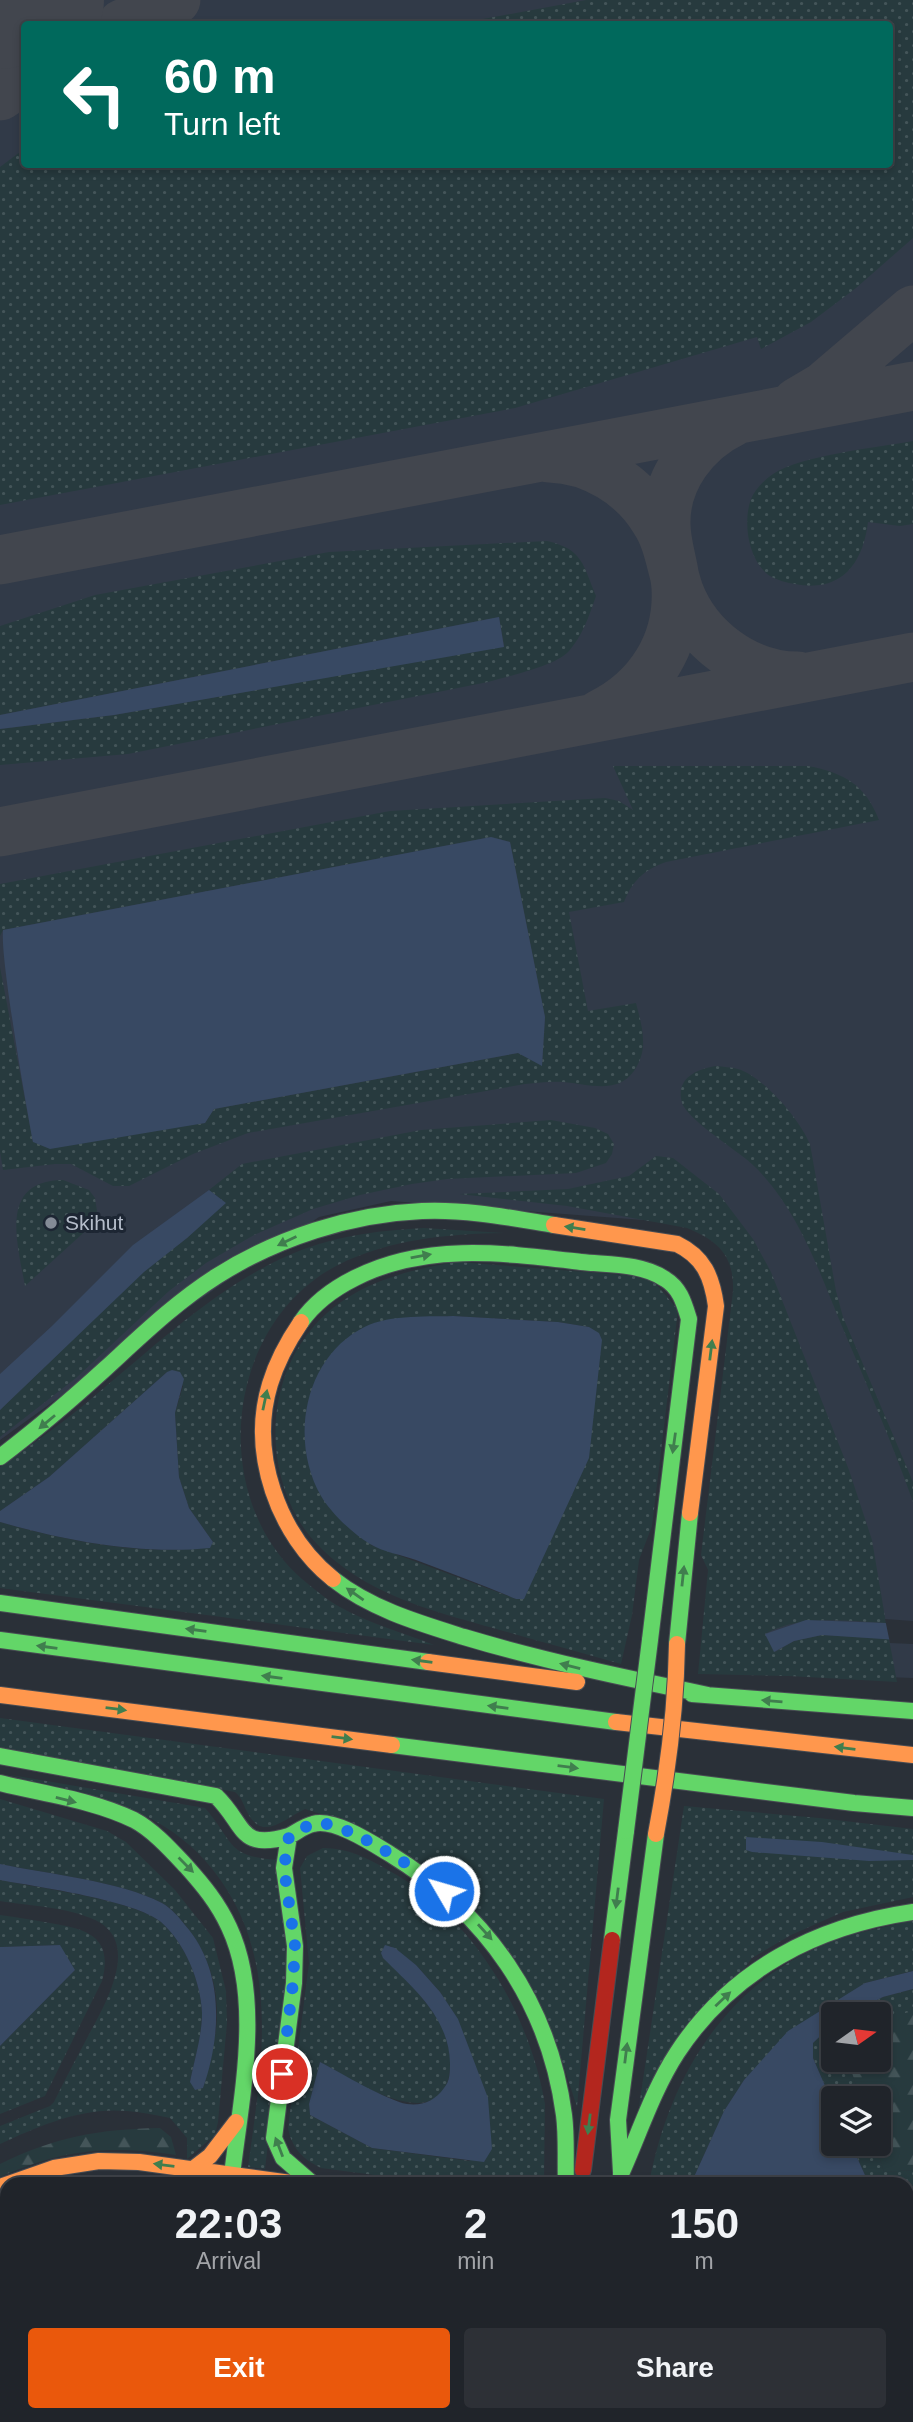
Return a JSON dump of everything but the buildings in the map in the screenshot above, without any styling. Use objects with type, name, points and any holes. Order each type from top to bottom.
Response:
[{"type":"main road","points":[[0,1457],[57,1413],[191,1294],[226,1271],[298,1236],[352,1220],[403,1211],[456,1210],[677,1244],[690,1249],[701,1259],[709,1269],[716,1306],[687,1534],[677,1644],[676,1702],[664,1793],[651,1861],[618,2120],[620,2177]]},
{"type":"main road","points":[[582,2177],[626,1830],[650,1640],[689,1319],[686,1300],[671,1281],[636,1268],[492,1252],[447,1251],[404,1258],[372,1268],[336,1288],[312,1308],[294,1330],[277,1364],[264,1397],[261,1430],[272,1494],[288,1528],[319,1568],[363,1600],[408,1620],[530,1656],[708,1696]]},
{"type":"main road","points":[[0,1604],[595,1685],[913,1711]]},
{"type":"main road","points":[[0,1640],[548,1714],[913,1755]]},
{"type":"main road","points":[[0,1695],[854,1803],[913,1808]]},
{"type":"main road","points":[[0,1756],[216,1796],[224,1802],[239,1829],[248,1837],[270,1842],[321,1822],[352,1833],[426,1875],[461,1906],[492,1940],[519,1980],[543,2028],[558,2081],[563,2111],[566,2177]]},
{"type":"main road","points":[[0,1783],[82,1804],[134,1821],[190,1868],[216,1901],[236,1940],[245,1980],[248,2012],[232,2177]]},
{"type":"main road","points":[[289,1836],[284,1868],[295,1946],[274,2138],[283,2158],[305,2177]]},
{"type":"main road","points":[[621,2177],[664,2076],[693,2030],[719,2002],[747,1978],[791,1948],[815,1937],[872,1919],[913,1912]]},
{"type":"main road","points":[[193,2169],[218,2147],[239,2119]]},
{"type":"main road","points":[[28,2177],[54,2168],[99,2161],[139,2162],[193,2169],[219,2177]]},
{"type":"shaded area","points":[[0,0],[913,0],[913,1678],[713,1671],[738,1272],[719,1239],[683,1223],[391,1201],[319,1217],[0,1440]]},
{"type":"green space","points":[[586,0],[913,0],[913,238],[856,288],[811,322],[761,349],[757,337],[515,408],[0,505],[0,167],[21,151],[21,168],[893,168],[893,21],[472,21]]},
{"type":"green space","points":[[913,441],[913,524],[900,526],[868,522],[861,551],[855,562],[847,572],[825,584],[811,586],[789,583],[770,576],[763,570],[753,552],[747,521],[752,498],[766,480],[773,474],[801,462]]},
{"type":"green space","points":[[547,541],[559,544],[575,554],[584,567],[596,596],[574,645],[563,656],[543,666],[488,682],[128,754],[0,765],[0,729],[114,715],[504,646],[499,617],[0,715],[0,626],[95,595],[329,552]]},
{"type":"green space","points":[[613,766],[808,766],[832,772],[852,782],[867,797],[879,820],[666,862],[640,877],[624,902],[569,912],[588,1011],[636,1003],[642,1031],[642,1052],[634,1071],[619,1083],[611,1086],[558,1082],[525,1084],[248,1133],[193,1154],[129,1186],[113,1186],[71,1164],[3,1170],[0,1152],[0,967],[33,1142],[205,1123],[214,1109],[518,1053],[542,1065],[545,1017],[510,842],[491,837],[3,930],[0,936],[0,884],[390,811],[605,798],[619,801],[633,810]]},
{"type":"green space","points":[[716,1066],[738,1069],[770,1090],[790,1112],[810,1144],[843,1317],[913,1482],[913,1502],[820,1272],[786,1205],[761,1173],[700,1124],[682,1103],[682,1087],[689,1076]]},
{"type":"green space","points":[[551,1120],[595,1128],[608,1134],[614,1144],[612,1154],[606,1163],[576,1173],[447,1179],[360,1195],[313,1209],[254,1235],[206,1263],[169,1291],[76,1378],[0,1437],[0,1410],[144,1271],[187,1238],[225,1203],[209,1190],[242,1164],[421,1130]]},
{"type":"green space","points":[[656,1156],[673,1158],[719,1194],[753,1239],[771,1272],[849,1470],[872,1540],[886,1623],[808,1621],[765,1634],[775,1652],[794,1641],[822,1635],[889,1639],[897,1682],[698,1674],[708,1570],[701,1555],[733,1291],[731,1268],[722,1251],[707,1238],[687,1228],[567,1206],[459,1194],[568,1189],[629,1176]]},
{"type":"green space","points":[[63,1180],[89,1190],[95,1198],[97,1211],[91,1226],[25,1286],[16,1232],[21,1201],[29,1190],[43,1183]]},
{"type":"green space","points":[[424,1228],[504,1233],[440,1237],[378,1249],[338,1265],[300,1292],[271,1327],[252,1368],[242,1413],[242,1458],[252,1503],[272,1544],[302,1579],[330,1601],[351,1613],[434,1645],[0,1588],[0,1522],[104,1545],[157,1550],[210,1547],[213,1542],[189,1508],[179,1477],[175,1413],[183,1386],[167,1372],[49,1477],[0,1511],[0,1467],[74,1413],[195,1312],[247,1277],[304,1249],[333,1240]]},
{"type":"green space","points":[[457,1262],[650,1277],[678,1310],[652,1526],[639,1560],[632,1615],[621,1664],[437,1612],[383,1591],[350,1572],[321,1548],[303,1527],[286,1494],[279,1467],[277,1412],[282,1384],[292,1359],[307,1335],[326,1314],[355,1293],[405,1273]],"holes":[[[453,1316],[558,1322],[589,1327],[516,1599],[371,1545],[411,1318]]]},
{"type":"green space","points":[[0,1718],[604,1799],[577,2107],[560,2055],[502,1941],[347,1822],[305,1809],[274,1826],[260,1826],[253,1821],[235,1792],[0,1749]]},
{"type":"green space","points":[[11,1775],[205,1808],[233,1846],[240,1851],[279,1860],[290,1957],[265,2169],[248,2167],[258,2090],[262,2013],[258,1975],[250,1939],[235,1904],[206,1861],[190,1845],[163,1826],[132,1811]]},
{"type":"green space","points":[[0,1799],[107,1831],[126,1842],[175,1890],[213,1938],[226,1991],[227,2023],[218,2122],[215,2135],[187,2159],[187,2138],[170,2118],[126,2111],[93,2112],[61,2119],[0,2144],[0,2126],[54,2102],[109,1994],[118,1960],[117,1944],[109,1930],[95,1920],[61,1910],[0,1901],[0,1880],[130,1907],[148,1914],[170,1931],[190,1964],[201,2001],[201,2031],[190,2082],[213,2046],[217,2012],[213,1979],[201,1949],[182,1921],[165,1905],[126,1889],[0,1864]]},
{"type":"green space","points":[[684,1806],[913,1829],[913,1897],[843,1912],[791,1935],[752,1958],[638,2113]]},
{"type":"green space","points":[[323,1848],[341,1850],[365,1858],[418,1889],[446,1913],[470,1940],[492,1969],[510,2001],[526,2035],[537,2069],[545,2104],[544,2177],[390,2177],[321,2168],[295,2148],[288,2128],[309,1963],[300,1868],[307,1856]],"holes":[[[389,1945],[416,1965],[440,1992],[470,2161],[372,2148],[310,2115],[309,2104],[320,2062],[367,2088],[406,2102],[423,2102],[437,2097],[447,2083],[450,2070],[448,2042],[435,2014],[413,1985]]]},
{"type":"green space","points":[[0,1915],[63,1925],[85,1932],[100,1944],[105,1966],[102,1981],[45,2096],[0,2114],[0,2046],[75,1970],[59,1945],[0,1947]]},
{"type":"green space","points":[[913,1920],[913,1971],[865,1983],[841,2002],[821,2002],[821,2018],[744,2080],[724,2111],[694,2177],[651,2177],[672,2103],[690,2066],[712,2032],[738,2002],[769,1975],[805,1954],[845,1937]]},
{"type":"green space","points":[[913,1989],[913,2012],[891,2017],[891,2002],[873,2002]]},
{"type":"green space","points":[[913,2011],[913,2170],[884,2172],[879,2156],[891,2156],[891,2086],[856,2086],[852,2072],[891,2072],[891,2017]]},
{"type":"green space","points":[[821,2035],[821,2072],[852,2072],[856,2086],[825,2086],[813,2058],[813,2043]]},
{"type":"green space","points":[[160,2128],[171,2137],[176,2155],[129,2150],[86,2152],[45,2160],[0,2177],[0,2164],[39,2147],[97,2133]]},
{"type":"green space","points":[[856,2156],[879,2156],[884,2172],[913,2170],[913,2177],[866,2177]]},
{"type":"water","points":[[499,617],[504,647],[114,715],[0,729],[0,715]]},
{"type":"water","points":[[491,837],[510,842],[545,1017],[542,1066],[518,1053],[214,1109],[205,1123],[50,1149],[33,1142],[9,999],[3,930]]},
{"type":"water","points":[[209,1190],[226,1203],[144,1272],[0,1410],[0,1374],[133,1245]]},
{"type":"water","points":[[453,1316],[558,1322],[589,1327],[599,1333],[602,1340],[589,1458],[524,1599],[516,1599],[370,1544],[330,1509],[311,1475],[306,1452],[307,1405],[314,1382],[325,1362],[340,1344],[359,1330],[380,1321],[404,1317]]},
{"type":"water","points":[[172,1370],[180,1372],[184,1379],[175,1413],[179,1477],[189,1508],[213,1542],[210,1548],[157,1550],[104,1545],[0,1522],[0,1511],[49,1477]]},
{"type":"water","points":[[806,1620],[913,1624],[913,1641],[822,1635],[794,1641],[774,1652],[765,1634]]},
{"type":"water","points":[[746,1837],[822,1842],[913,1855],[913,1860],[869,1861],[752,1852],[746,1850]]},
{"type":"water","points":[[0,1864],[126,1889],[169,1907],[198,1942],[213,1982],[216,2003],[214,2046],[203,2088],[195,2090],[190,2082],[202,2022],[199,1989],[184,1952],[170,1931],[148,1914],[130,1907],[85,1895],[0,1880]]},
{"type":"water","points":[[60,1945],[75,1970],[0,2046],[0,1947]]},
{"type":"water","points":[[385,1945],[395,1948],[416,1965],[440,1992],[458,2019],[488,2098],[492,2149],[484,2162],[372,2148],[310,2115],[309,2104],[320,2062],[376,2092],[407,2104],[423,2103],[432,2099],[447,2082],[450,2063],[443,2031],[427,2005],[383,1958],[381,1953]]},
{"type":"water","points":[[913,1971],[913,1989],[873,2002],[835,2002],[865,1983]]},
{"type":"water","points":[[821,2010],[821,2035],[813,2043],[813,2058],[825,2086],[821,2086],[821,2156],[856,2156],[866,2177],[694,2177],[724,2111],[744,2080],[788,2031]]},
{"type":"pier","points":[[885,1619],[913,1621],[913,1644],[890,1643]]},
{"type":"taxiway","points":[[129,21],[176,0]]},
{"type":"taxiway","points":[[0,96],[21,82]]},
{"type":"taxiway","points":[[797,402],[824,386],[913,310]]},
{"type":"taxiway","points":[[0,560],[913,386]]},
{"type":"taxiway","points":[[600,714],[633,692],[658,663],[666,646],[676,608],[676,588],[666,524],[671,492],[685,463],[695,451],[706,439],[733,422]]},
{"type":"taxiway","points":[[549,458],[581,463],[596,469],[636,496],[660,529],[687,608],[711,639],[742,662],[779,674],[798,676]]},
{"type":"taxiway","points":[[0,832],[913,657]]},
{"type":"runway","points":[[0,8],[43,0]]},
{"type":"traffic: fast","points":[[0,1457],[187,1297],[217,1276],[264,1250],[315,1230],[395,1213],[472,1213],[554,1225]]},
{"type":"traffic: fast","points":[[301,1322],[325,1297],[355,1278],[410,1259],[438,1255],[495,1254],[624,1266],[646,1270],[670,1283],[681,1296],[689,1319],[650,1640]]},
{"type":"traffic: fast","points":[[677,1644],[690,1513]]},
{"type":"traffic: fast","points":[[333,1579],[379,1607],[464,1637],[616,1676],[708,1695]]},
{"type":"traffic: fast","points":[[0,1603],[428,1662]]},
{"type":"traffic: fast","points":[[0,1640],[616,1722]]},
{"type":"traffic: fast","points":[[626,1831],[650,1640]]},
{"type":"traffic: fast","points":[[692,1694],[913,1711]]},
{"type":"traffic: fast","points":[[392,1745],[854,1803],[913,1808]]},
{"type":"traffic: fast","points":[[0,1756],[216,1796],[251,1838],[272,1840],[289,1836]]},
{"type":"traffic: fast","points":[[0,1783],[85,1802],[141,1824],[174,1853],[220,1910],[239,1955],[245,1985],[247,2017],[244,2082],[232,2175]]},
{"type":"traffic: fast","points":[[305,2177],[283,2158],[274,2138],[294,1983],[295,1946],[284,1868],[289,1836],[307,1826],[322,1823],[342,1828],[363,1838],[424,1878],[456,1904],[507,1964],[528,1998],[544,2035],[556,2074],[565,2124],[566,2177]]},
{"type":"traffic: fast","points":[[612,1940],[626,1831]]},
{"type":"traffic: fast","points":[[621,2172],[618,2120],[656,1834]]},
{"type":"traffic: fast","points":[[621,2174],[668,2067],[699,2023],[724,1998],[751,1975],[780,1956],[811,1941],[843,1928],[913,1912]]},
{"type":"traffic: slow","points":[[554,1225],[677,1244],[694,1255],[709,1277],[716,1306],[690,1513]]},
{"type":"traffic: slow","points":[[301,1322],[283,1352],[270,1384],[264,1410],[266,1464],[283,1516],[297,1540],[333,1579]]},
{"type":"traffic: slow","points":[[656,1834],[671,1739],[677,1644]]},
{"type":"traffic: slow","points":[[428,1662],[577,1682]]},
{"type":"traffic: slow","points":[[0,1695],[392,1745]]},
{"type":"traffic: slow","points":[[616,1722],[913,1755]]},
{"type":"traffic: slow","points":[[193,2169],[210,2156],[236,2122]]},
{"type":"traffic: slow","points":[[28,2177],[54,2168],[99,2161],[139,2162],[247,2177]]},
{"type":"traffic: jam","points":[[583,2170],[612,1940]]},
{"type":"place","name":"Skihut","points":[[51,1223]]},
{"type":"route","points":[[282,2074],[295,1946],[284,1868],[289,1836],[321,1822],[352,1833],[426,1875],[444,1891]]}]
